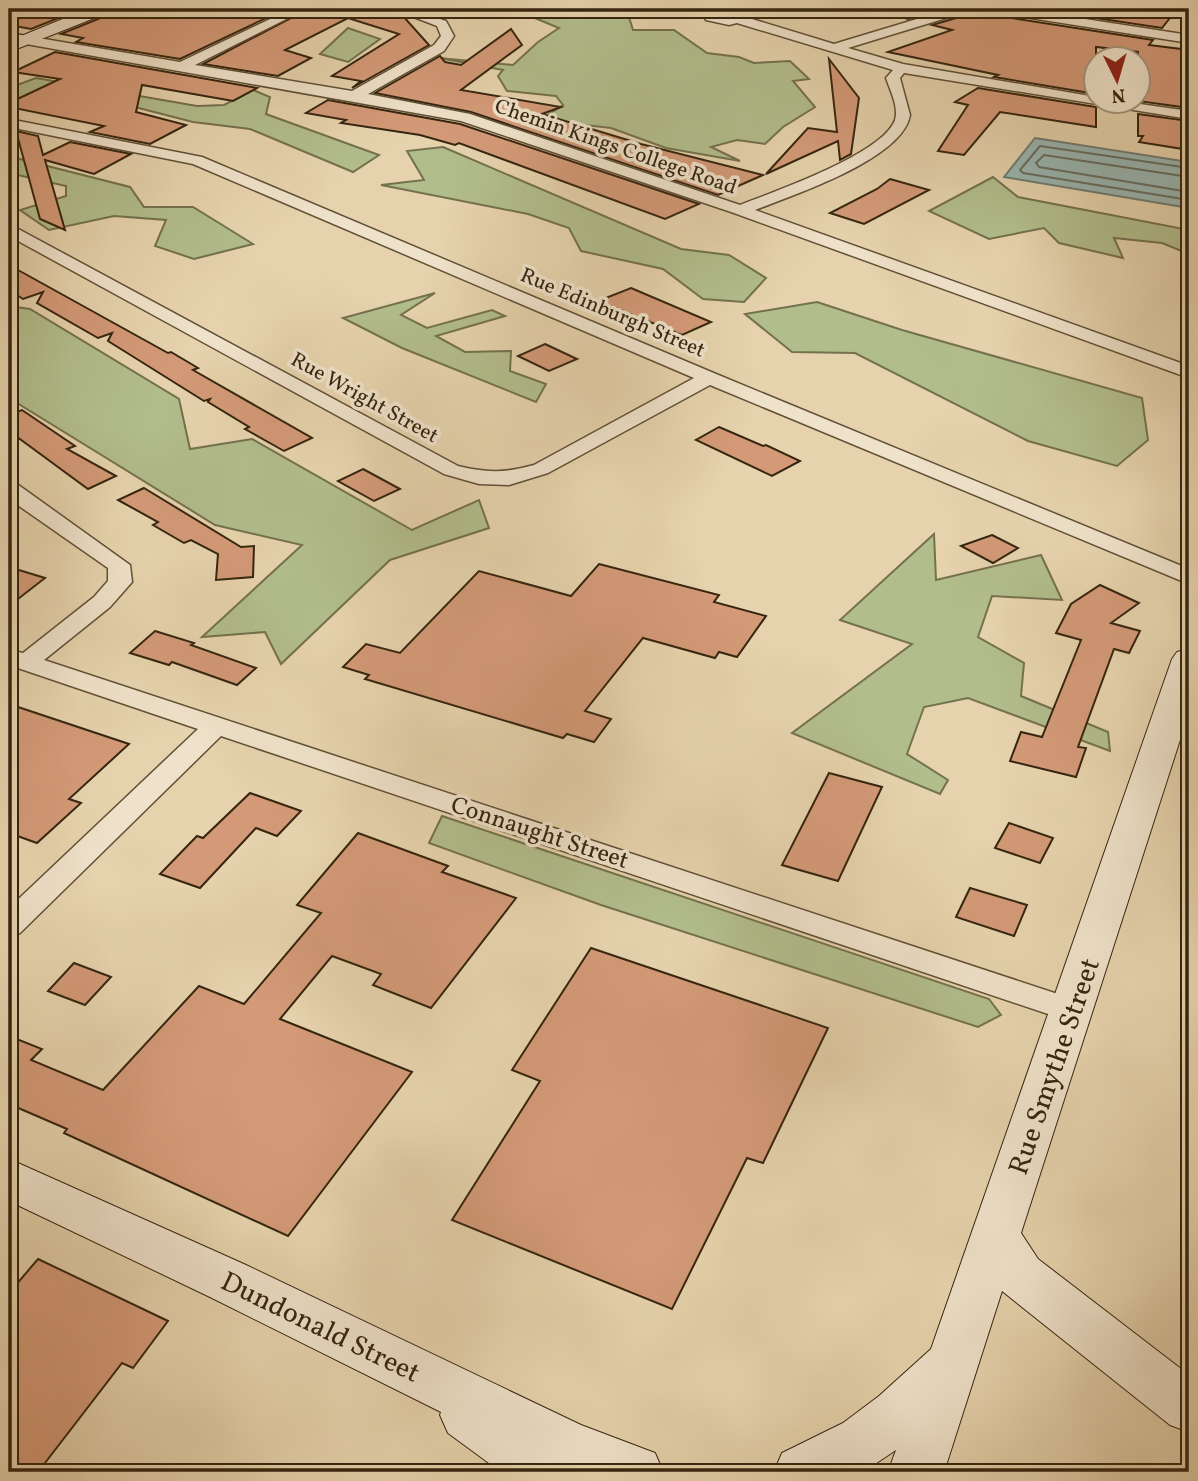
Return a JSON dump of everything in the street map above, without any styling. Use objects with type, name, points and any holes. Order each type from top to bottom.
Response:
[{"type":"main road","points":[[14,42],[101,9]]},
{"type":"main road","name":"Rue Smythe Street","points":[[916,1472],[1189,659]]},
{"type":"main road","name":"Dundonald Street","points":[[9,1179],[566,1446],[635,1472]]},
{"type":"main road","points":[[997,1235],[1006,1256],[1020,1275],[1189,1407]]},
{"type":"main road","points":[[802,1472],[824,1465],[867,1439],[912,1403],[954,1361]]},
{"type":"main road","points":[[403,1366],[514,1451],[547,1472]]},
{"type":"street","points":[[178,68],[300,9]]},
{"type":"street","points":[[352,97],[439,48],[448,36],[442,24],[399,9]]},
{"type":"street","points":[[834,48],[962,9]]},
{"type":"street","points":[[998,9],[1189,38]]},
{"type":"street","points":[[741,20],[901,68],[1082,98]]},
{"type":"street","name":"Chemin Kings College Road","points":[[14,42],[402,103],[465,117],[740,210],[1189,372]]},
{"type":"street","points":[[740,210],[847,166],[891,136],[902,121],[901,105],[892,78],[901,68]]},
{"type":"street","points":[[1152,109],[1189,115]]},
{"type":"street","name":"Rue Edinburgh Street","points":[[18,130],[197,159],[709,378],[1189,578]]},
{"type":"street","name":"Rue Wright Street","points":[[9,229],[451,470],[479,478],[509,479],[541,469],[709,378]]},
{"type":"street","points":[[9,489],[119,565],[120,582],[102,602],[18,659]]},
{"type":"street","name":"Connaught Street","points":[[18,659],[1071,1010]]},
{"type":"street","points":[[9,925],[216,726]]},
{"type":"green space","points":[[513,9],[618,9],[629,17],[633,30],[674,30],[707,53],[739,57],[754,63],[790,61],[809,79],[793,81],[815,107],[783,127],[765,144],[737,140],[711,147],[740,161],[666,148],[611,128],[585,125],[559,132],[534,124],[563,105],[556,96],[507,91],[498,76],[503,70],[439,58],[513,65],[538,42],[559,28]]},
{"type":"green space","points":[[348,28],[380,39],[348,62],[320,54]]},
{"type":"green space","points":[[36,78],[197,106],[224,105],[253,90],[270,97],[266,114],[379,155],[353,172],[250,129],[193,122],[96,97],[41,94],[9,101],[9,88]]},
{"type":"green space","points":[[443,147],[681,249],[729,255],[766,278],[744,302],[703,299],[663,269],[581,251],[569,228],[528,214],[381,185],[424,180],[407,151]]},
{"type":"green space","points":[[12,157],[130,187],[144,207],[193,207],[253,244],[194,259],[155,246],[166,220],[114,216],[49,230],[20,210],[66,196],[66,186],[9,173],[9,159]]},
{"type":"green space","points":[[993,177],[1018,197],[1189,230],[1189,254],[1162,243],[1114,238],[1123,258],[1059,243],[1044,228],[989,239],[929,211]]},
{"type":"green space","points":[[435,293],[401,315],[427,328],[492,310],[505,316],[436,336],[465,352],[511,351],[510,371],[546,384],[536,402],[402,348],[343,318]]},
{"type":"green space","points":[[817,302],[902,330],[1142,398],[1148,440],[1117,466],[1028,441],[855,353],[792,352],[745,314]]},
{"type":"green space","points":[[9,306],[30,309],[179,399],[190,449],[252,439],[412,530],[479,500],[489,528],[390,560],[281,664],[265,632],[202,637],[302,545],[215,525],[9,398]]},
{"type":"green space","points":[[934,534],[936,580],[1041,555],[1062,600],[992,596],[978,637],[1024,663],[1021,696],[1108,732],[1110,751],[968,698],[924,707],[907,754],[948,780],[940,794],[792,733],[912,644],[840,620]]},
{"type":"green space","points":[[442,816],[989,999],[1001,1015],[978,1027],[601,905],[429,843]]},
{"type":"water","points":[[1035,138],[1189,162],[1189,208],[1004,177]]},
{"type":"building","points":[[9,9],[81,9],[31,29],[9,25]]},
{"type":"building","points":[[113,9],[285,9],[180,59],[76,42],[83,38],[61,34],[108,15]]},
{"type":"building","points":[[308,9],[390,9],[403,16],[429,45],[352,88],[361,81],[332,76],[399,34],[348,18],[285,50],[311,58],[278,76],[203,64]]},
{"type":"building","points":[[899,9],[942,9],[908,19],[898,16]]},
{"type":"building","points":[[971,9],[990,9],[998,16],[1153,40],[1149,45],[1189,50],[1189,108],[1152,103],[1152,46],[1082,46],[1082,92],[994,77],[998,75],[888,52],[952,30],[932,25],[967,15]]},
{"type":"building","points":[[1036,9],[1177,9],[1162,28]]},
{"type":"building","points":[[511,29],[522,45],[461,90],[561,107],[542,114],[641,144],[763,175],[718,195],[471,112],[375,93],[440,56],[445,62],[461,65]]},
{"type":"building","points":[[55,52],[257,88],[233,101],[142,85],[136,112],[186,125],[150,144],[90,132],[104,126],[9,107],[9,103],[60,79],[13,72]]},
{"type":"building","points":[[829,59],[859,98],[851,154],[840,160],[838,141],[766,174],[808,128],[837,132]]},
{"type":"building","points":[[978,88],[1082,105],[1082,116],[1096,116],[1096,127],[1000,112],[964,155],[938,151],[968,105],[955,102]]},
{"type":"building","points":[[328,100],[460,124],[699,204],[665,219],[459,143],[455,145],[420,135],[341,123],[346,120],[306,113]]},
{"type":"building","points":[[1138,116],[1189,121],[1189,150],[1139,142],[1143,136],[1138,136]]},
{"type":"building","points":[[16,131],[38,136],[43,155],[70,142],[131,154],[94,174],[45,160],[65,230],[40,219]]},
{"type":"building","points":[[890,179],[929,190],[864,224],[830,213],[877,189]]},
{"type":"building","points":[[9,265],[168,353],[171,352],[198,368],[193,370],[312,438],[284,451],[245,429],[249,427],[208,402],[210,399],[204,401],[108,341],[112,333],[98,338],[37,303],[43,292],[23,299],[9,290]]},
{"type":"building","points":[[631,288],[711,322],[682,335],[598,301]]},
{"type":"building","points":[[545,344],[577,359],[549,371],[518,356]]},
{"type":"building","points":[[22,410],[75,446],[67,449],[116,476],[88,489],[9,431],[9,415]]},
{"type":"building","points":[[719,427],[800,461],[772,476],[696,440]]},
{"type":"building","points":[[363,469],[400,489],[374,501],[338,481]]},
{"type":"building","points":[[144,488],[241,547],[254,546],[253,577],[216,580],[218,554],[191,540],[184,543],[153,525],[158,522],[118,500]]},
{"type":"building","points":[[992,535],[1018,548],[993,563],[961,546]]},
{"type":"building","points":[[599,564],[719,595],[714,602],[766,616],[737,657],[719,652],[715,658],[643,638],[585,711],[611,719],[594,742],[567,734],[563,738],[365,679],[369,675],[343,667],[366,644],[400,653],[479,571],[571,596]]},
{"type":"building","points":[[9,567],[45,578],[9,606]]},
{"type":"building","points":[[1100,585],[1139,603],[1111,623],[1140,631],[1129,653],[1114,649],[1078,747],[1086,748],[1076,777],[1010,761],[1021,732],[1042,737],[1081,640],[1056,633],[1071,604]]},
{"type":"building","points":[[155,631],[194,643],[191,645],[256,668],[237,685],[172,662],[169,665],[130,653]]},
{"type":"building","points":[[9,704],[129,744],[69,799],[81,803],[37,843],[9,833]]},
{"type":"building","points":[[829,773],[882,787],[838,881],[782,865]]},
{"type":"building","points":[[250,793],[301,811],[277,836],[256,828],[200,888],[160,874],[197,836],[203,838]]},
{"type":"building","points":[[1009,823],[1053,838],[1040,863],[995,848]]},
{"type":"building","points":[[358,833],[448,866],[442,872],[516,898],[431,1008],[373,985],[381,974],[332,956],[280,1019],[412,1072],[288,1236],[64,1133],[67,1129],[9,1104],[9,1036],[42,1049],[31,1060],[103,1090],[199,986],[244,1004],[321,913],[297,905]]},
{"type":"building","points":[[970,888],[1027,905],[1014,936],[956,917]]},
{"type":"building","points":[[591,948],[828,1028],[763,1163],[747,1158],[672,1309],[452,1220],[540,1081],[512,1070]]},
{"type":"building","points":[[74,963],[111,977],[85,1005],[48,991]]},
{"type":"building","points":[[38,1259],[168,1321],[133,1368],[122,1363],[38,1472],[9,1472],[9,1293]]}]
